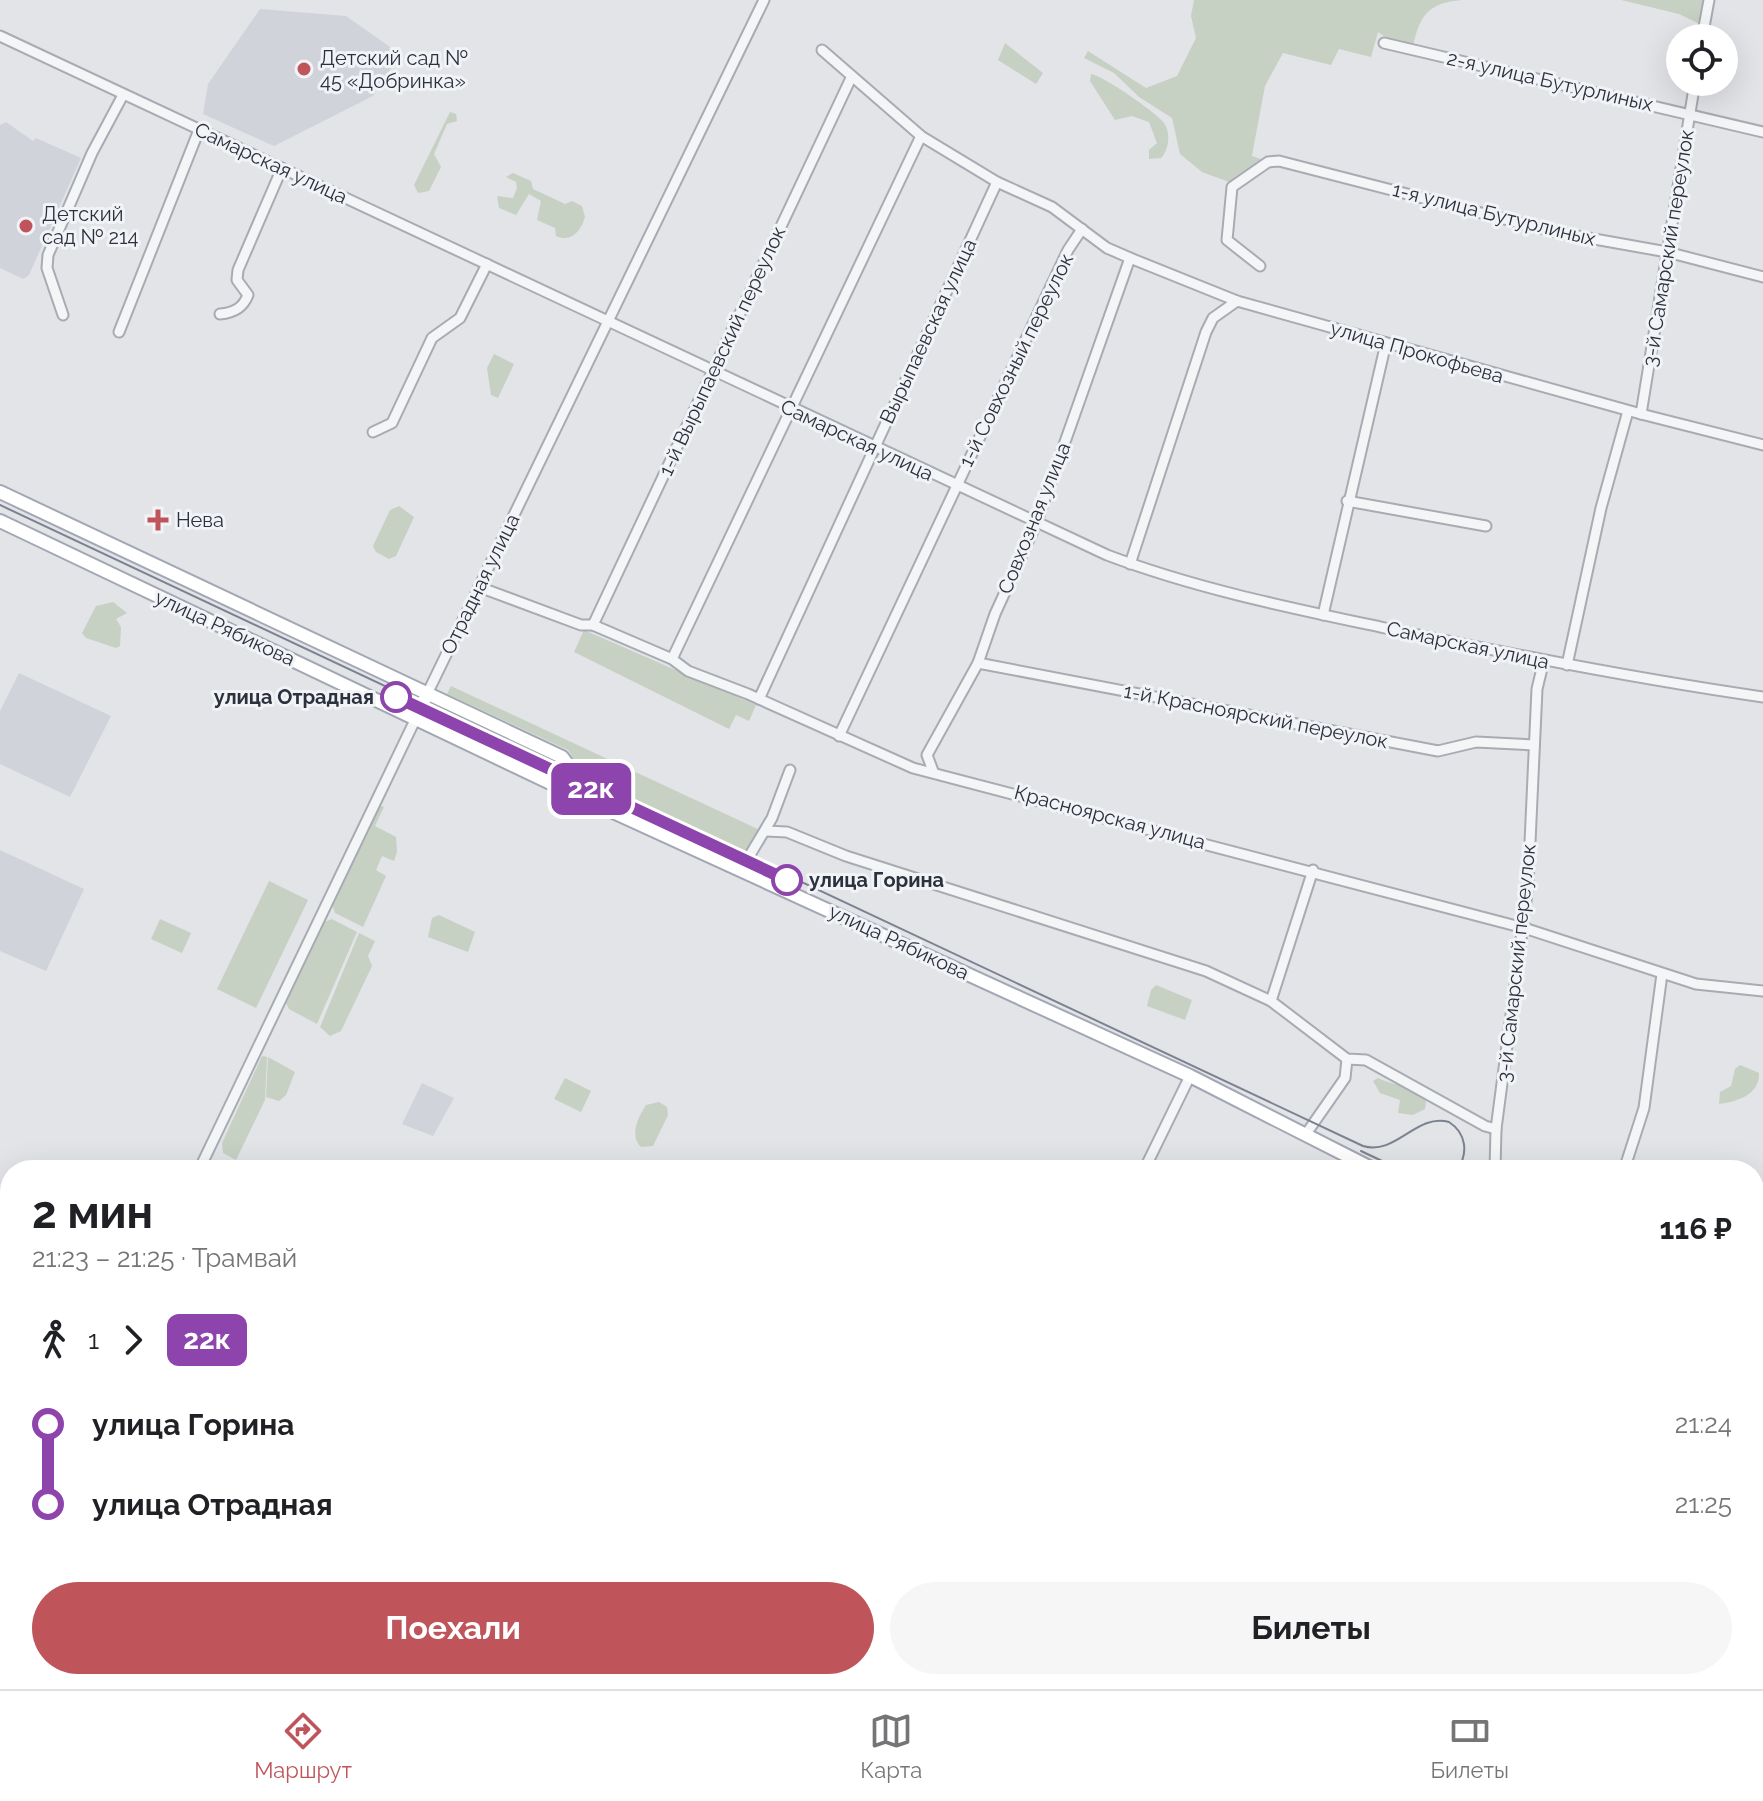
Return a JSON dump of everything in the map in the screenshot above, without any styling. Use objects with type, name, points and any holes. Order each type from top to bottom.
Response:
[{"type":"main road","name":"улица Рябикова","points":[[0,492],[562,757],[601,806]]},
{"type":"main road","name":"улица Рябикова","points":[[0,521],[601,806],[1190,1076],[1356,1160]]},
{"type":"main road","name":"Отрадная улица","points":[[416,718],[428,692]]},
{"type":"street","name":"Отрадная улица","points":[[428,692],[764,0]]},
{"type":"street","points":[[1705,24],[1709,0]]},
{"type":"street","name":"Самарская улица","points":[[0,36],[791,410],[1036,524],[1130,564],[1208,588],[1323,615],[1567,665],[1763,697]]},
{"type":"street","name":"2-я улица Бутурлиных","points":[[1384,43],[1763,132]]},
{"type":"street","name":"1-й Совхозный переулок","points":[[822,50],[921,136],[997,182],[1052,207],[1082,229],[1068,250],[839,736]]},
{"type":"street","name":"1-й Вырыпаевский переулок","points":[[593,625],[851,78]]},
{"type":"street","points":[[63,315],[47,268],[48,255],[92,153],[123,95]]},
{"type":"street","name":"3-й Самарский переулок","points":[[1641,414],[1692,96]]},
{"type":"street","points":[[119,332],[199,130]]},
{"type":"street","points":[[672,659],[921,136]]},
{"type":"street","name":"1-я улица Бутурлиных","points":[[1260,266],[1227,240],[1232,187],[1268,162],[1279,161],[1555,232],[1667,252],[1763,277]]},
{"type":"street","points":[[220,314],[236,312],[248,295],[237,280],[238,270],[282,168]]},
{"type":"street","name":"Вырыпаевская улица","points":[[759,699],[997,182]]},
{"type":"street","name":"улица Прокофьева","points":[[1082,229],[1107,248],[1237,301],[1628,411],[1763,445]]},
{"type":"street","name":"Совхозная улица","points":[[927,755],[978,663],[995,614],[1036,524],[1130,258]]},
{"type":"street","points":[[373,432],[392,423],[432,338],[460,318],[487,264]]},
{"type":"street","points":[[1130,564],[1206,332],[1213,318],[1237,301]]},
{"type":"street","points":[[1323,615],[1386,343]]},
{"type":"street","points":[[1567,665],[1601,508],[1628,411]]},
{"type":"street","points":[[1347,501],[1486,526]]},
{"type":"street","name":"Красноярская улица","points":[[479,587],[581,625],[593,625],[672,659],[683,669],[759,699],[907,766],[1313,870],[1524,928],[1710,987],[1763,991]]},
{"type":"street","name":"3-й Самарский переулок","points":[[1495,1160],[1496,1129],[1524,928],[1537,689],[1544,660]]},
{"type":"street","name":"1-й Красноярский переулок","points":[[978,663],[1438,751],[1476,742],[1534,745]]},
{"type":"street","name":"Отрадная улица","points":[[204,1160],[416,718]]},
{"type":"street","points":[[907,766],[927,755],[933,771]]},
{"type":"street","points":[[741,870],[766,831],[790,770]]},
{"type":"street","points":[[766,831],[787,832],[846,856],[1206,971],[1271,1001],[1347,1059],[1366,1060],[1485,1126],[1496,1129]]},
{"type":"street","points":[[1271,1001],[1313,870]]},
{"type":"street","points":[[1627,1160],[1644,1108],[1662,974]]},
{"type":"street","points":[[1306,1134],[1345,1078],[1347,1059]]},
{"type":"street","points":[[1149,1160],[1190,1076]]},
{"type":"shaded area","name":"Детский сад № 45 «Добринка»","points":[[260,9],[346,16],[400,54],[373,96],[274,146],[203,114],[208,84]]},
{"type":"shaded area","name":"Детский сад № 214","points":[[6,122],[33,141],[36,138],[81,158],[29,275],[23,279],[0,268],[0,125]]},
{"type":"shaded area","points":[[19,673],[111,716],[70,797],[0,764],[0,711]]},
{"type":"shaded area","points":[[0,850],[84,889],[46,971],[0,951]]},
{"type":"shaded area","points":[[422,1083],[454,1098],[433,1136],[402,1124]]},
{"type":"green space","points":[[1194,0],[1462,0],[1441,4],[1427,12],[1413,46],[1394,43],[1378,32],[1371,57],[1339,49],[1331,65],[1283,53],[1265,86],[1253,150],[1252,156],[1264,160],[1229,182],[1202,172],[1180,154],[1172,118],[1139,97],[1114,73],[1084,58],[1088,51],[1146,88],[1177,76],[1196,38],[1191,16]]},
{"type":"green space","points":[[1621,0],[1707,0],[1700,24],[1679,14]]},
{"type":"green space","points":[[1005,43],[1043,73],[1036,84],[998,60]]},
{"type":"green space","points":[[1091,74],[1129,95],[1164,123],[1168,141],[1161,158],[1149,159],[1149,150],[1157,143],[1149,122],[1132,116],[1115,120],[1090,81]]},
{"type":"green space","points":[[450,112],[456,114],[457,121],[447,124],[434,154],[441,167],[429,191],[418,193],[414,185]]},
{"type":"green space","points":[[513,173],[531,181],[533,189],[565,204],[572,201],[582,206],[585,217],[578,231],[571,237],[556,236],[555,228],[537,220],[541,201],[529,194],[516,215],[499,208],[497,196],[513,198],[517,188],[516,182],[506,177]]},
{"type":"green space","points":[[494,354],[514,364],[498,398],[491,395],[487,368]]},
{"type":"green space","points":[[399,506],[414,517],[396,556],[389,559],[376,552],[373,546],[390,510]]},
{"type":"green space","points":[[113,602],[127,613],[116,619],[121,627],[120,646],[116,648],[86,638],[82,633],[96,606]]},
{"type":"green space","points":[[584,630],[756,705],[749,721],[736,715],[729,729],[574,652]]},
{"type":"green space","points":[[451,686],[762,831],[747,852],[588,780],[568,750],[447,694]]},
{"type":"green space","points":[[379,805],[384,807],[375,826],[396,837],[397,852],[394,861],[382,856],[376,870],[386,876],[363,927],[335,913],[332,904]]},
{"type":"green space","points":[[269,881],[308,900],[256,1008],[217,989]]},
{"type":"green space","points":[[439,915],[475,932],[468,952],[428,937],[432,918]]},
{"type":"green space","points":[[160,919],[191,933],[182,953],[151,939]]},
{"type":"green space","points":[[332,919],[357,932],[317,1024],[289,1009],[286,1003],[324,922]]},
{"type":"green space","points":[[359,933],[375,941],[368,956],[372,966],[341,1031],[330,1036],[320,1027]]},
{"type":"green space","points":[[1156,985],[1192,1000],[1185,1020],[1147,1006],[1151,990]]},
{"type":"green space","points":[[262,1056],[267,1057],[265,1100],[236,1160],[223,1153],[222,1143]]},
{"type":"green space","points":[[268,1057],[295,1072],[286,1095],[279,1101],[266,1097]]},
{"type":"green space","points":[[1740,1065],[1759,1073],[1756,1087],[1746,1096],[1719,1104],[1720,1092],[1731,1086],[1735,1069]]},
{"type":"green space","points":[[565,1078],[591,1091],[581,1112],[554,1099]]},
{"type":"green space","points":[[1378,1078],[1415,1092],[1426,1101],[1425,1109],[1413,1115],[1398,1113],[1400,1100],[1380,1093],[1373,1081]]},
{"type":"green space","points":[[659,1102],[667,1107],[668,1115],[653,1146],[641,1147],[635,1132],[638,1121],[646,1105]]},
{"type":"tram line","points":[[0,505],[1363,1146],[1386,1145],[1426,1123],[1449,1122],[1462,1138],[1462,1160]]},
{"type":"tram line","name":"22к","points":[[396,697],[787,880]]},
{"type":"tram line","points":[[1361,1151],[1380,1160]]},
{"type":"place","name":"Детский сад № 45 «Добринка»","points":[[304,69]]},
{"type":"place","name":"Детский сад № 214","points":[[26,226]]},
{"type":"place","name":"Нева","points":[[158,520]]},
{"type":"place","name":"улица Отрадная","points":[[396,697]]},
{"type":"place","name":"улица Горина","points":[[787,880]]}]
